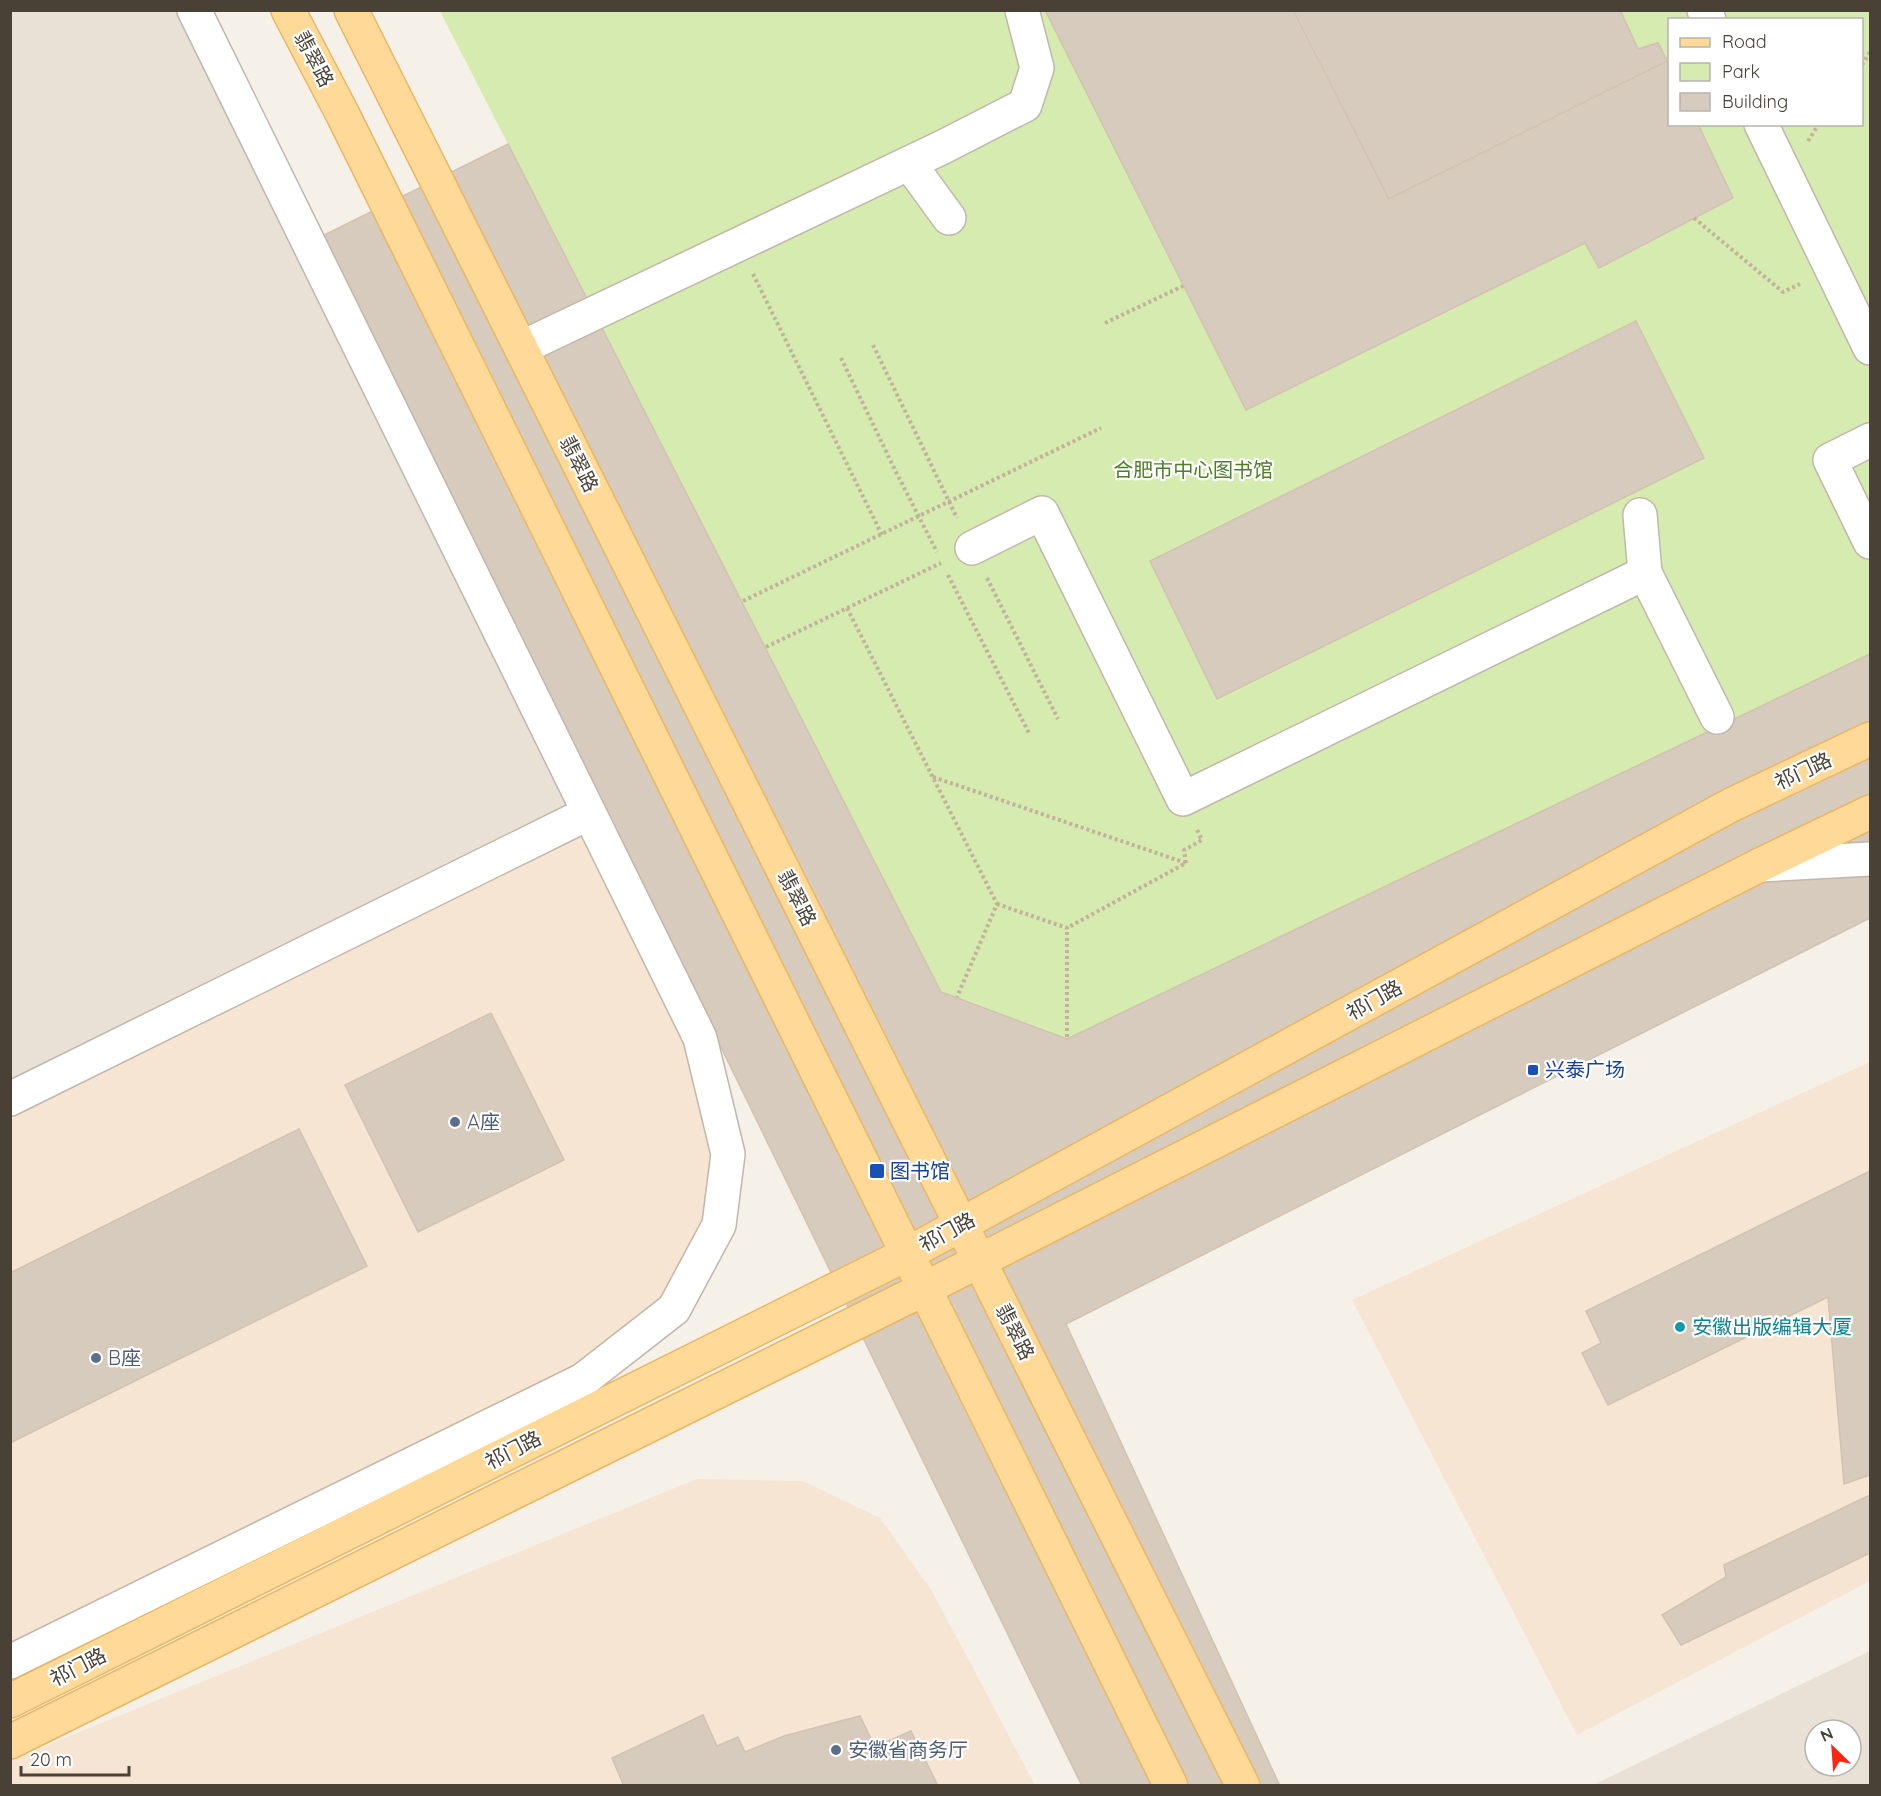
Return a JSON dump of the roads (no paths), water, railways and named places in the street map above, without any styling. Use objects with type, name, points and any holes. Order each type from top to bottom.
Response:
[{"type":"main road","name":"翡翠路","points":[[288,10],[343,115],[1171,1785]]},
{"type":"main road","name":"翡翠路","points":[[351,10],[1243,1785]]},
{"type":"main road","name":"祁门路","points":[[10,1701],[907,1254],[1731,805],[1870,739]]},
{"type":"main road","name":"祁门路","points":[[10,1742],[924,1289],[1760,865],[1870,813]]},
{"type":"street","points":[[10,1662],[583,1380],[674,1309],[719,1225],[728,1154],[700,1038],[194,10]]},
{"type":"street","points":[[520,348],[909,163],[1025,105],[1037,68],[1022,10]]},
{"type":"street","points":[[1762,126],[1870,348]]},
{"type":"street","points":[[909,163],[949,218]]},
{"type":"street","points":[[1870,440],[1830,460],[1870,542]]},
{"type":"street","points":[[972,548],[1042,513],[1183,799],[1645,573]]},
{"type":"street","points":[[1640,515],[1645,573],[1717,717]]},
{"type":"street","points":[[10,1099],[589,813]]},
{"type":"street","points":[[1760,865],[1870,859]]},
{"type":"place","name":"兴泰广场","points":[[1533,1070]]},
{"type":"place","name":"A座","points":[[455,1122]]},
{"type":"place","name":"图书馆","points":[[877,1171]]},
{"type":"place","name":"安徽出版编辑大厦","points":[[1680,1327]]},
{"type":"place","name":"B座","points":[[96,1358]]},
{"type":"place","name":"安徽省商务厅","points":[[836,1750]]},
{"type":"park label","name":"合肥市中心图书馆","points":[[1193,470]]}]
